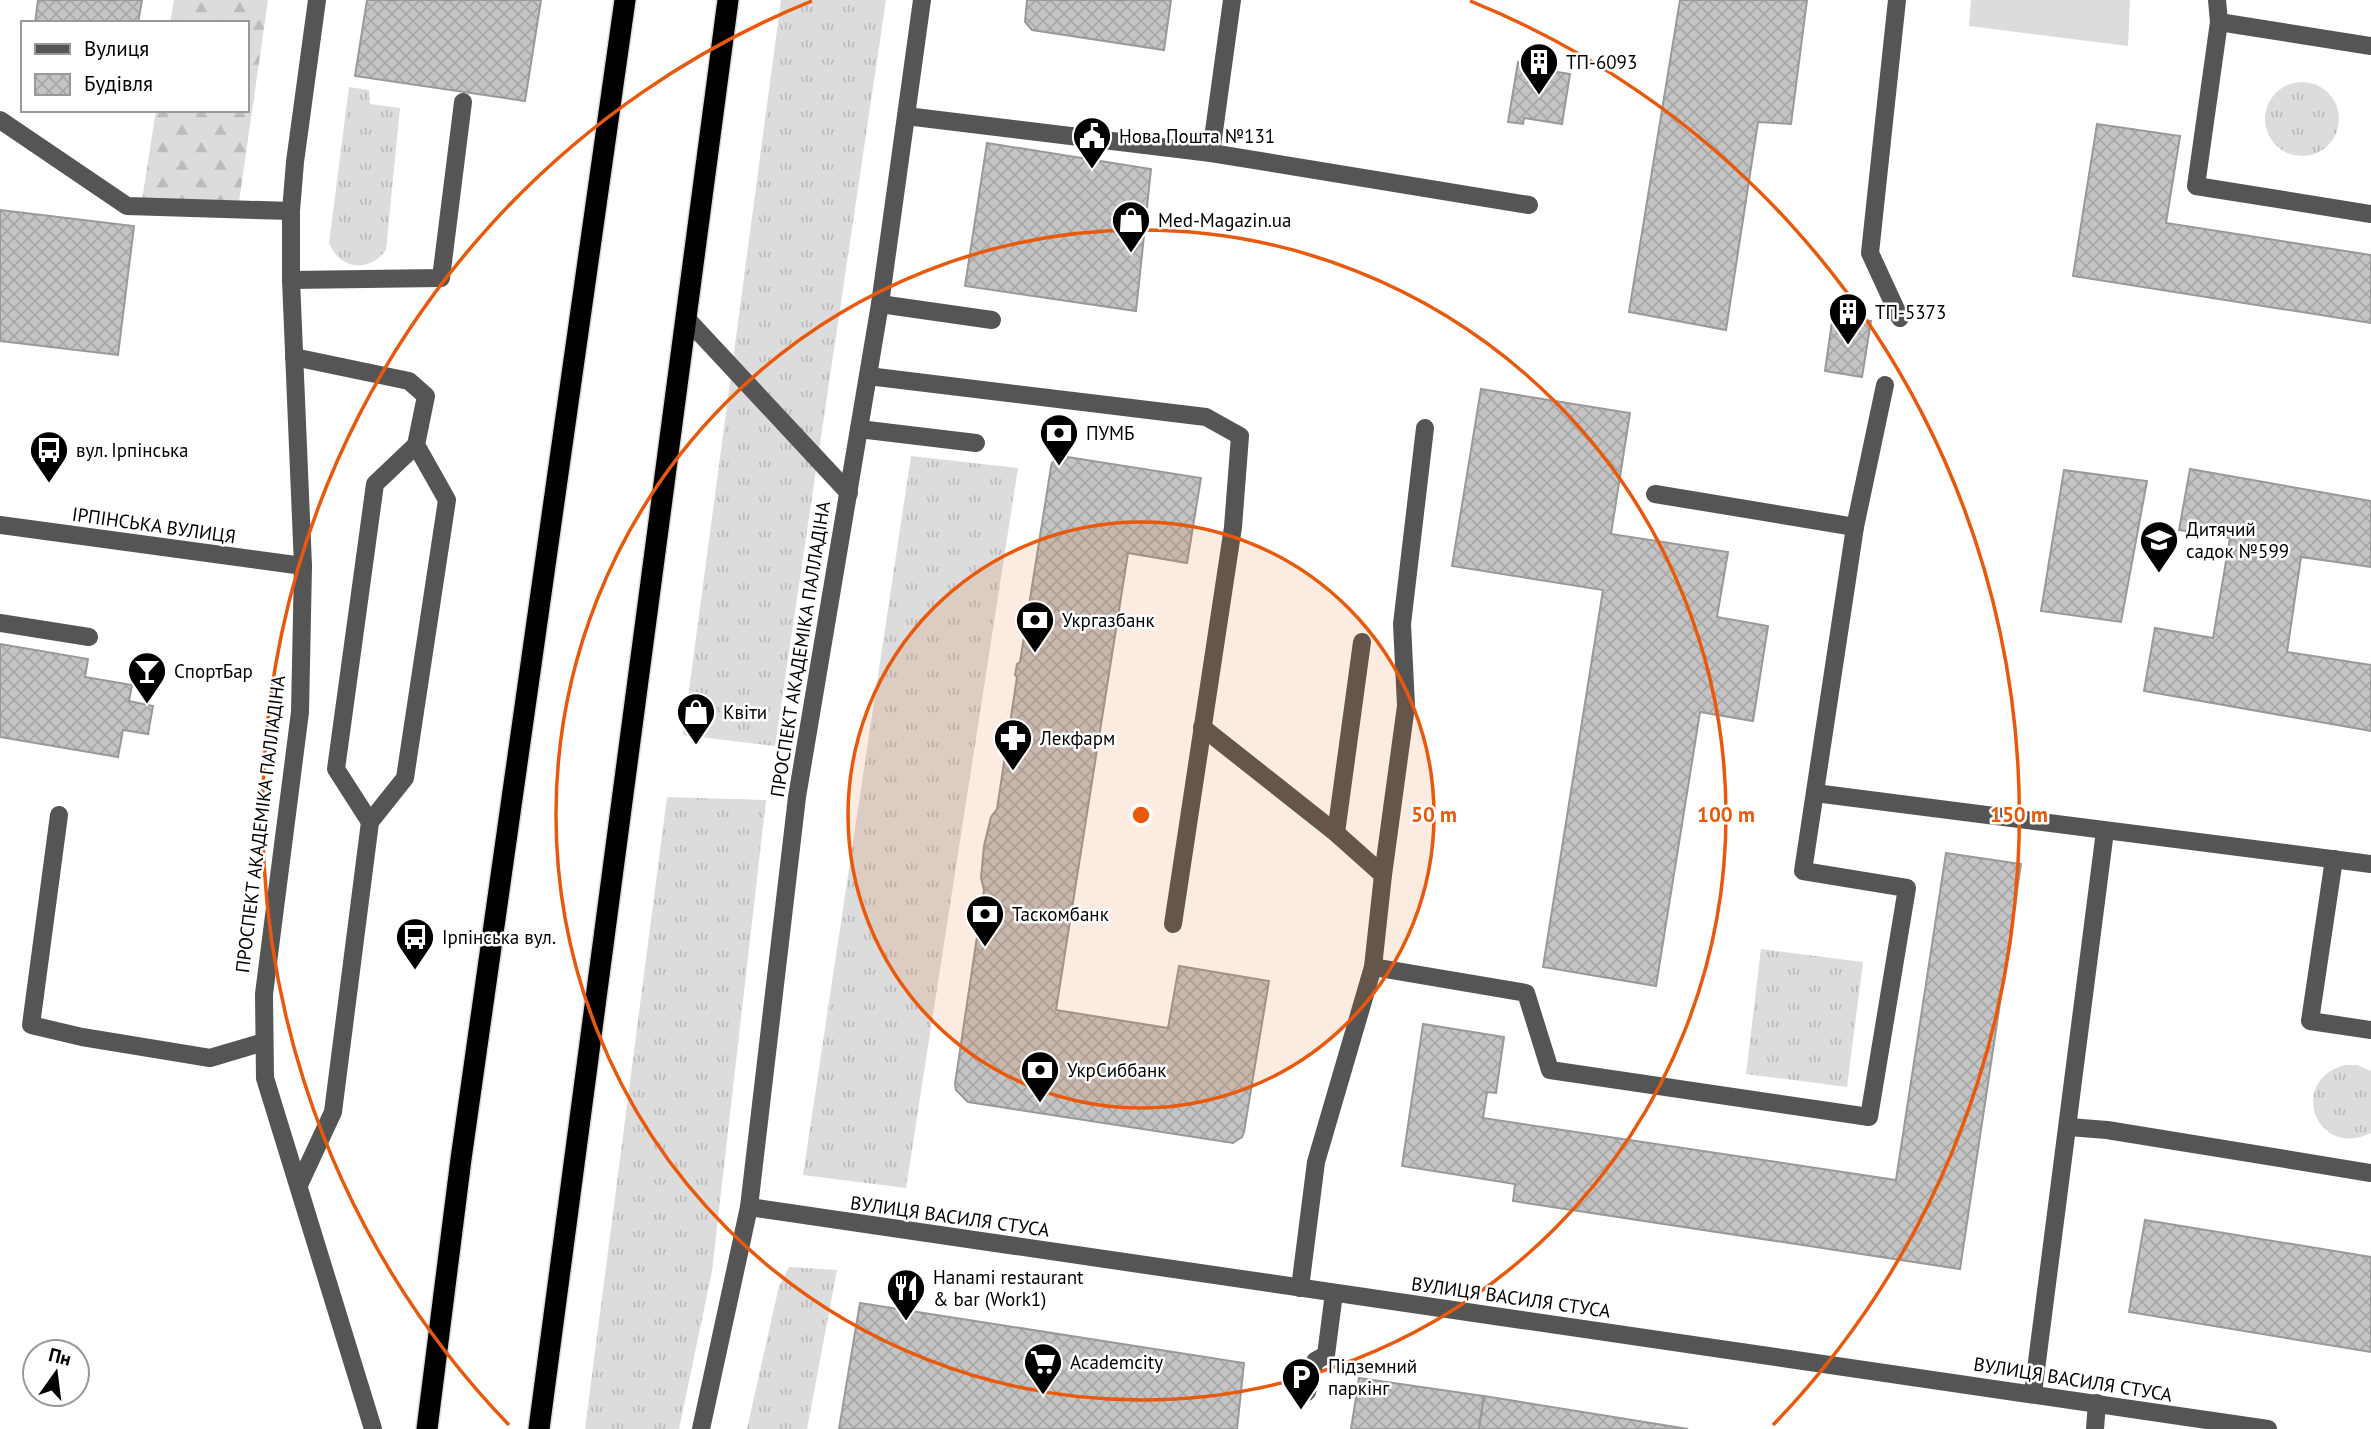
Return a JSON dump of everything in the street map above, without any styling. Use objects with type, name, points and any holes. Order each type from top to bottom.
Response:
[{"type":"highway","points":[[427,1429],[469,1105],[625,0]]},
{"type":"highway","points":[[539,1429],[728,0]]},
{"type":"street","name":"ПРОСПЕКТ АКАДЕМІКА ПАЛЛАДІНА","points":[[317,0],[291,211],[291,280],[303,566],[300,712],[264,994],[265,1077],[373,1429]]},
{"type":"street","name":"ПРОСПЕКТ АКАДЕМІКА ПАЛЛАДІНА","points":[[701,1429],[749,1207],[797,797],[880,304],[922,0]]},
{"type":"street","points":[[1211,153],[1232,0]]},
{"type":"street","points":[[1896,0],[1870,253],[1900,318]]},
{"type":"street","points":[[2217,0],[2219,22],[2196,186],[2371,214]]},
{"type":"street","points":[[2219,22],[2371,46]]},
{"type":"street","points":[[291,280],[441,278],[463,102]]},
{"type":"street","points":[[906,117],[1211,153],[1529,205]]},
{"type":"street","points":[[0,120],[127,206],[291,211]]},
{"type":"street","points":[[880,304],[992,320]]},
{"type":"street","points":[[685,317],[849,493]]},
{"type":"street","points":[[294,357],[409,381],[426,396],[416,445],[375,484],[336,769],[370,822]]},
{"type":"street","points":[[867,376],[1133,410],[1206,416],[1240,436],[1233,527],[1173,924]]},
{"type":"street","points":[[1373,967],[1525,993],[1550,1070],[1869,1117],[1907,888],[1803,871],[1854,527],[1885,385]]},
{"type":"street","points":[[1300,1288],[1316,1163],[1373,967],[1406,706],[1402,624],[1424,428]]},
{"type":"street","points":[[859,429],[976,443]]},
{"type":"street","points":[[299,1185],[333,1112],[370,822],[405,778],[447,500],[416,445]]},
{"type":"street","points":[[1655,494],[1854,527]]},
{"type":"street","name":"ІРПІНСЬКА ВУЛИЦЯ","points":[[0,525],[303,566]]},
{"type":"street","points":[[0,623],[89,637]]},
{"type":"street","points":[[1336,833],[1362,642]]},
{"type":"street","points":[[1202,727],[1336,833],[1383,875]]},
{"type":"street","points":[[1815,793],[2371,864]]},
{"type":"street","points":[[59,816],[31,1025],[82,1037],[210,1058],[264,1042]]},
{"type":"street","points":[[2033,1394],[2105,831]]},
{"type":"street","points":[[2334,859],[2310,1021],[2371,1030]]},
{"type":"street","points":[[2069,1127],[2107,1130],[2371,1173]]},
{"type":"street","name":"ВУЛИЦЯ ВАСИЛЯ СТУСА","points":[[749,1207],[2268,1429]]},
{"type":"street","points":[[1307,1392],[1315,1361],[1326,1355],[1334,1293]]},
{"type":"street","points":[[2095,1429],[2097,1404]]},
{"type":"green space","points":[[174,0],[268,0],[239,202],[142,200],[156,112],[248,112],[248,21],[170,21]]},
{"type":"green space","points":[[781,0],[886,0],[775,746],[683,735]]},
{"type":"green space","points":[[1971,0],[2130,0],[2128,46],[1969,26]]},
{"type":"green space","points":[[2295,82],[2309,82],[2323,88],[2333,98],[2339,119],[2333,140],[2323,150],[2309,156],[2295,156],[2281,150],[2271,140],[2265,126],[2265,112],[2271,98],[2281,88]]},
{"type":"green space","points":[[349,87],[369,90],[370,104],[400,108],[386,250],[363,265],[347,263],[340,259],[329,243]]},
{"type":"green space","points":[[911,456],[1018,468],[906,1188],[803,1175]]},
{"type":"green space","points":[[667,797],[766,800],[712,1271],[679,1429],[585,1429]]},
{"type":"green space","points":[[1761,949],[1863,962],[1847,1087],[1746,1074]]},
{"type":"green space","points":[[2345,1065],[2357,1065],[2371,1071],[2371,1133],[2352,1138],[2336,1136],[2323,1128],[2313,1101],[2317,1086],[2327,1074]]},
{"type":"green space","points":[[789,1267],[837,1270],[807,1429],[747,1429],[779,1286]]},
{"type":"building","points":[[38,0],[142,0],[138,21],[35,21]]},
{"type":"building","points":[[367,0],[541,0],[525,101],[355,76]]},
{"type":"building","points":[[1027,0],[1171,0],[1164,50],[1032,30],[1025,22]]},
{"type":"building","points":[[1680,0],[1807,0],[1791,124],[1758,122],[1726,330],[1629,312]]},
{"type":"building","name":"ТП-6093","points":[[1518,62],[1533,64],[1533,68],[1570,74],[1562,124],[1524,118],[1523,124],[1508,122]]},
{"type":"building","points":[[2097,124],[2180,136],[2166,223],[2371,255],[2371,323],[2073,276]]},
{"type":"building","points":[[987,143],[1151,169],[1136,311],[965,286]]},
{"type":"building","points":[[0,210],[134,226],[118,355],[0,341]]},
{"type":"building","name":"ТП-5373","points":[[1833,315],[1871,321],[1862,377],[1825,371]]},
{"type":"building","points":[[1481,389],[1630,413],[1611,534],[1728,552],[1717,617],[1768,626],[1753,721],[1700,712],[1656,986],[1543,967],[1603,590],[1452,566]]},
{"type":"building","points":[[1061,456],[1201,478],[1187,563],[1128,553],[1056,1010],[1168,1028],[1179,966],[1269,981],[1244,1132],[1242,1137],[1233,1143],[968,1102],[956,1090],[984,890],[981,878],[984,846],[991,817],[997,809],[1017,677],[1015,675],[1020,662],[1051,467]]},
{"type":"building","points":[[2190,469],[2371,501],[2371,567],[2301,557],[2287,652],[2371,665],[2371,731],[2144,691],[2155,628],[2213,638],[2230,538],[2179,530]]},
{"type":"building","points":[[2064,470],[2147,481],[2121,622],[2041,611]]},
{"type":"building","points":[[0,644],[88,659],[85,677],[132,685],[129,701],[153,706],[148,734],[123,730],[118,757],[0,737]]},
{"type":"building","points":[[1946,853],[2021,864],[1960,1269],[1513,1201],[1515,1184],[1402,1166],[1423,1024],[1504,1037],[1496,1093],[1487,1092],[1483,1118],[1896,1180]]},
{"type":"building","points":[[2145,1220],[2371,1257],[2371,1352],[2129,1312]]},
{"type":"building","name":"Academcity","points":[[860,1303],[1244,1363],[1237,1429],[839,1429]]},
{"type":"building","points":[[1359,1378],[1484,1396],[1479,1429],[1351,1429]]},
{"type":"building","points":[[1484,1396],[1688,1429],[1479,1429]]},
{"type":"place","name":"ТП-6093","points":[[1539,96]]},
{"type":"place","name":"Нова Пошта №131","points":[[1092,170]]},
{"type":"place","name":"Med-Magazin.ua","points":[[1131,254]]},
{"type":"place","name":"ТП-5373","points":[[1848,346]]},
{"type":"place","name":"ПУМБ","points":[[1059,467]]},
{"type":"place","name":"вул. Ірпінська","points":[[49,484]]},
{"type":"place","name":"Дитячий садок №599","points":[[2159,574]]},
{"type":"place","name":"Укргазбанк","points":[[1035,654]]},
{"type":"place","name":"СпортБар","points":[[147,705]]},
{"type":"place","name":"Квіти","points":[[696,746]]},
{"type":"place","name":"Лекфарм","points":[[1013,772]]},
{"type":"place","name":"Таскомбанк","points":[[985,948]]},
{"type":"place","name":"Ірпінська вул.","points":[[415,971]]},
{"type":"place","name":"УкрСиббанк","points":[[1040,1104]]},
{"type":"place","name":"Hanami restaurant & bar (Work1)","points":[[906,1322]]},
{"type":"place","name":"Academcity","points":[[1043,1396]]},
{"type":"place","name":"Підземний паркінг","points":[[1301,1411]]}]
